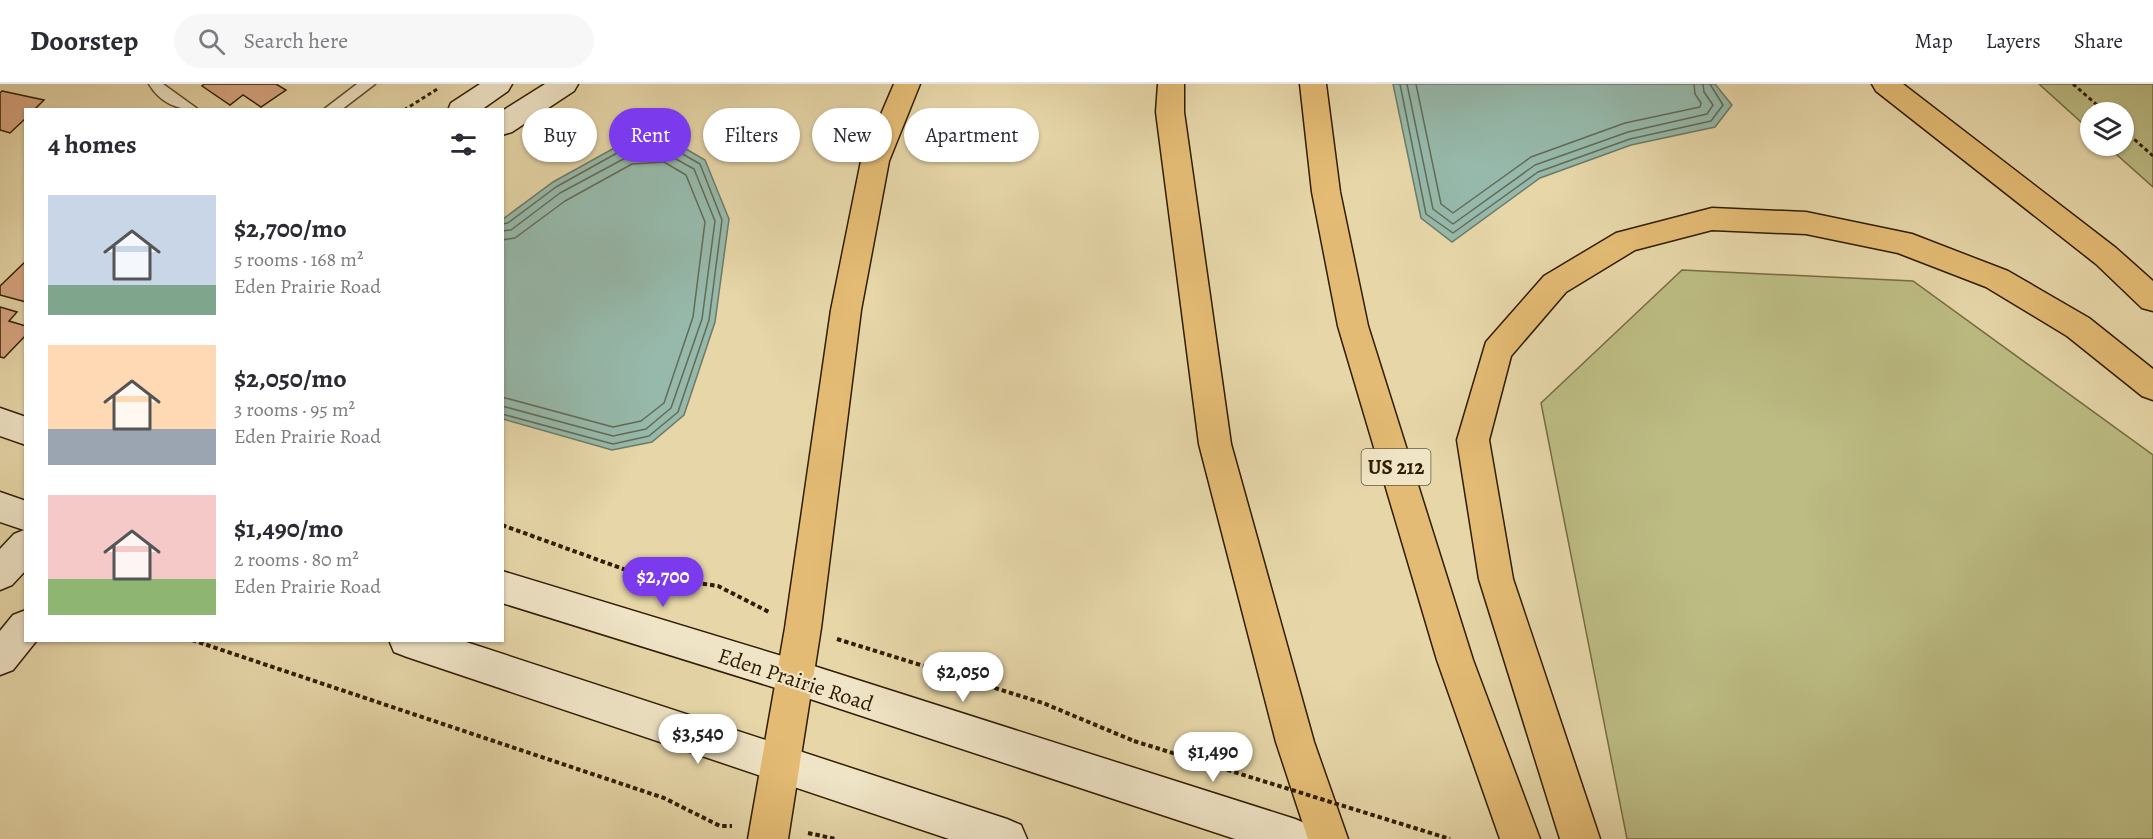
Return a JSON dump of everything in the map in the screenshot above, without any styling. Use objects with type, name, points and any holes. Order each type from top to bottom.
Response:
[{"type":"highway","points":[[768,839],[830,444],[846,310],[875,161],[907,84]]},
{"type":"highway","points":[[1171,84],[1170,112],[1215,444],[1295,742],[1328,839]]},
{"type":"highway","name":"US 212","points":[[1313,84],[1326,192],[1353,326],[1455,660],[1520,839]]},
{"type":"highway","points":[[1885,84],[2106,256],[2153,299]]},
{"type":"highway","points":[[1580,839],[1496,579],[1473,440],[1497,351],[1555,284],[1626,241],[1712,219],[1806,223],[1902,242],[1997,279],[2078,327],[2153,387]]},
{"type":"main road","points":[[464,108],[499,84]]},
{"type":"main road","points":[[504,124],[565,84]]},
{"type":"main road","points":[[0,422],[24,429]]},
{"type":"main road","points":[[0,507],[24,515]]},
{"type":"main road","points":[[0,573],[24,547]]},
{"type":"main road","name":"Eden Prairie Road","points":[[504,588],[795,677],[1295,839]]},
{"type":"main road","points":[[0,658],[24,629]]},
{"type":"main road","points":[[413,642],[1007,839]]},
{"type":"lane","points":[[156,84],[159,90],[189,108]]},
{"type":"lane","points":[[333,108],[368,84]]},
{"type":"path","points":[[407,108],[445,84]]},
{"type":"path","points":[[2073,84],[2094,102]]},
{"type":"path","points":[[2134,139],[2153,156]]},
{"type":"path","points":[[198,642],[664,798],[720,826]]},
{"type":"path","points":[[1134,741],[1450,839]]},
{"type":"path","points":[[820,834],[836,839]]},
{"type":"green space","points":[[2039,84],[2153,84],[2153,187],[2118,156],[2134,156],[2134,102],[2080,102],[2080,121]]},
{"type":"green space","points":[[1682,270],[1913,281],[2153,455],[2153,839],[1627,839],[1541,403]]},
{"type":"water","points":[[1393,84],[1715,84],[1732,105],[1715,127],[1631,145],[1540,178],[1452,242],[1421,218]]},
{"type":"water","points":[[609,151],[609,162],[691,162],[691,152],[706,162],[729,219],[715,322],[684,415],[652,442],[612,450],[504,419],[504,218],[553,182],[589,162],[597,162],[597,158]]},
{"type":"building","points":[[204,84],[276,84],[286,90],[261,107],[243,95],[230,105],[202,86]]},
{"type":"building","points":[[2,91],[44,100],[36,108],[24,108],[24,120],[10,133],[0,130],[0,93]]},
{"type":"building","points":[[24,263],[24,301],[0,295],[0,286]]},
{"type":"building","points":[[0,307],[17,312],[9,321],[24,325],[24,337],[4,358],[0,357]]}]
